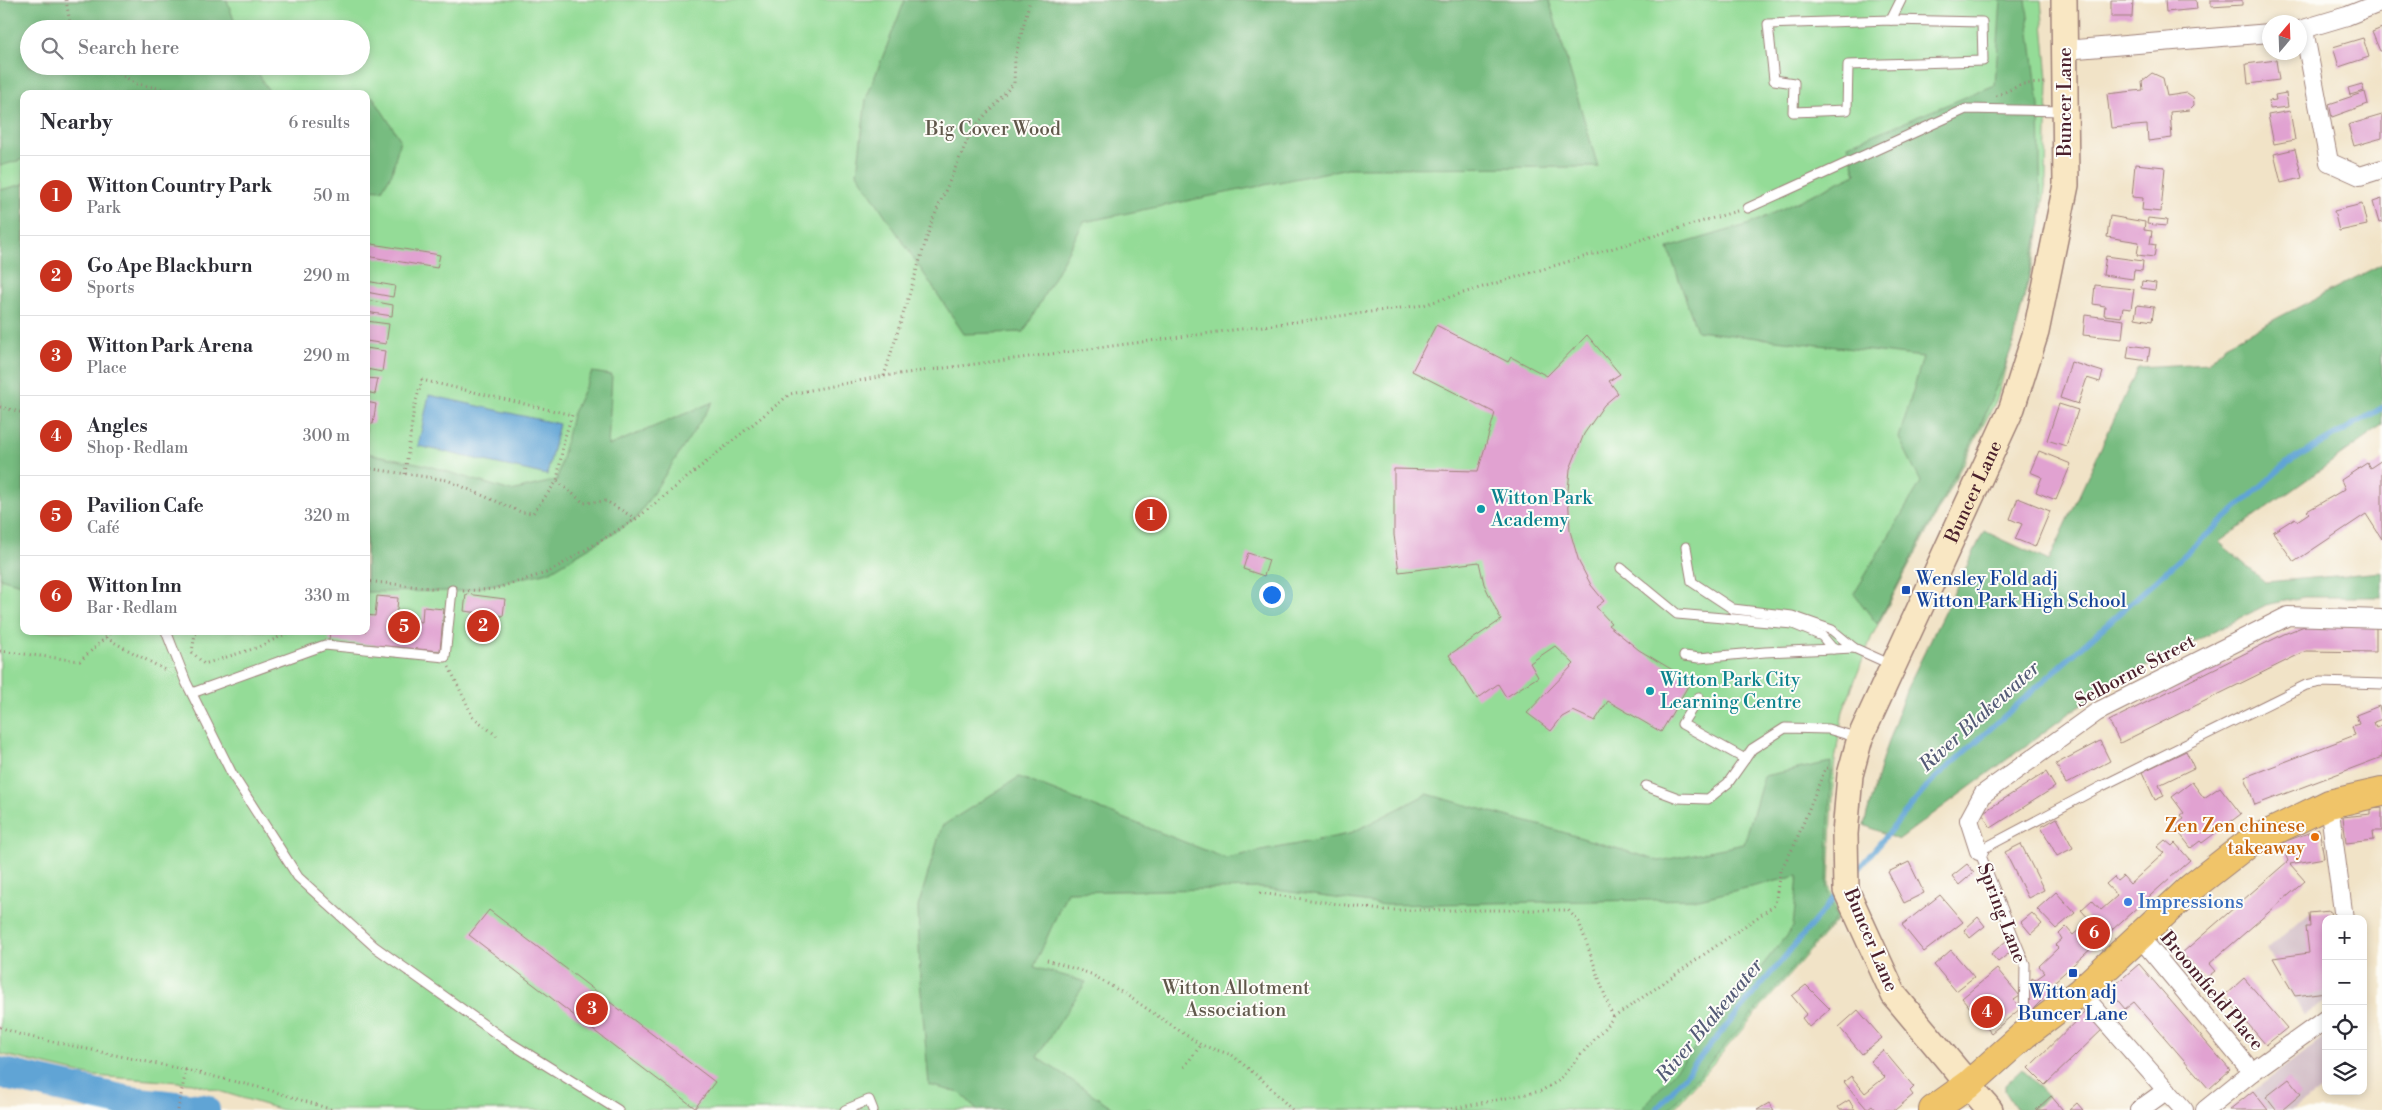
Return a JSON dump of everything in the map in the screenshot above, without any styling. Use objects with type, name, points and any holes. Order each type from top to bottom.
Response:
[{"type":"main road","name":"Buncer Lane","points":[[1968,1085],[1894,995],[1846,890],[1845,834],[1850,775],[1857,748],[1892,665],[2012,408],[2036,332],[2066,185],[2064,0]]},
{"type":"main road","points":[[1933,1110],[1968,1085],[2024,1035],[2080,992],[2192,887],[2247,844],[2329,804],[2382,792]]},
{"type":"main road","points":[[1968,1085],[1990,1110]]},
{"type":"street","points":[[2307,28],[2382,2]]},
{"type":"street","points":[[2065,50],[2262,34]]},
{"type":"street","points":[[2307,54],[2329,162],[2360,176],[2382,169]]},
{"type":"street","name":"Selborne Street","points":[[1979,851],[1969,820],[1983,794],[2097,712],[2288,616],[2382,619]]},
{"type":"street","points":[[2329,804],[2343,915]]},
{"type":"street","name":"Broomfield Place","points":[[2139,936],[2252,1072]]},
{"type":"street","points":[[2080,992],[2184,1110]]},
{"type":"street","points":[[2205,1110],[2252,1072],[2322,1022]]},
{"type":"street","points":[[2139,1110],[2167,1090]]},
{"type":"lane","points":[[1891,20],[1901,0]]},
{"type":"lane","points":[[1891,20],[1982,22],[1983,61],[1848,65],[1848,110],[1793,112],[1794,83],[1774,80],[1768,24],[1891,20]]},
{"type":"lane","points":[[1748,208],[1966,110],[2065,111]]},
{"type":"lane","points":[[1686,547],[1692,582],[1733,609],[1792,616],[1832,630],[1854,648],[1892,665]]},
{"type":"lane","points":[[1621,568],[1677,614],[1793,624],[1822,636],[1833,649]]},
{"type":"lane","points":[[192,694],[325,645],[445,657],[452,590]]},
{"type":"lane","points":[[168,635],[186,682],[232,774],[298,877],[375,947],[504,1039],[618,1110]]},
{"type":"lane","points":[[1684,656],[1699,658],[1765,652],[1854,648]]},
{"type":"lane","points":[[1979,851],[2102,786],[2306,684],[2321,682],[2382,684]]},
{"type":"lane","points":[[1699,697],[1682,724],[1745,759]]},
{"type":"lane","points":[[1646,786],[1678,798],[1708,799],[1728,783],[1752,749],[1785,728],[1828,729],[1857,748]]},
{"type":"lane","name":"Spring Lane","points":[[1979,851],[2025,964],[2024,1035]]},
{"type":"lane","points":[[845,1110],[868,1100],[873,1110]]},
{"type":"path","points":[[66,0],[69,20]]},
{"type":"path","points":[[884,376],[932,221],[972,130],[1014,83],[1015,58],[1030,0]]},
{"type":"path","points":[[122,75],[137,84],[172,90]]},
{"type":"path","points":[[1966,110],[2023,84],[2065,81]]},
{"type":"path","points":[[370,581],[452,590],[494,589],[549,572],[636,519],[790,394],[884,376],[1423,305],[1748,208]]},
{"type":"path","points":[[370,469],[404,474],[447,480],[521,512],[533,513],[557,481],[564,440],[572,415],[422,380],[414,408],[404,474]]},
{"type":"path","points":[[0,407],[20,411]]},
{"type":"path","points":[[557,481],[584,504],[606,501],[636,519]]},
{"type":"path","points":[[0,651],[80,661],[109,635]]},
{"type":"path","points":[[195,635],[192,652],[204,664],[256,648],[284,635]]},
{"type":"path","points":[[106,638],[186,682]]},
{"type":"path","points":[[445,657],[473,718],[497,736]]},
{"type":"path","points":[[1447,1110],[1541,1091],[1558,1081],[1613,1018],[1775,906],[1780,871],[1794,846],[1825,769],[1857,748]]},
{"type":"path","points":[[1260,893],[1381,910],[1568,910],[1579,922],[1613,1018]]},
{"type":"path","points":[[1047,960],[1090,974],[1128,996],[1201,1045],[1232,1055],[1267,1084],[1292,1110]]},
{"type":"path","points":[[0,1027],[21,1035],[266,1089],[333,1110]]},
{"type":"path","points":[[1184,1067],[1201,1045]]},
{"type":"path","points":[[178,1110],[186,1070]]},
{"type":"shaded area","points":[[2330,911],[2330,915],[2322,915],[2322,1003],[2304,1016],[2267,949],[2309,913]]},
{"type":"shaded area","points":[[2322,1038],[2322,1089],[2291,1110],[2229,1110]]},
{"type":"green space","name":"Witton Allotment Association","points":[[0,0],[2041,0],[2048,79],[2046,182],[2036,253],[1997,399],[1872,636],[1843,711],[1834,767],[1829,886],[1840,916],[1673,1110],[282,1110],[192,1083],[93,1076],[0,1054]]},
{"type":"green space","points":[[0,0],[227,0],[234,20],[20,20],[20,75],[260,75],[269,90],[20,90],[20,160],[0,166]]},
{"type":"green space","name":"Big Cover Wood","points":[[905,0],[1549,0],[1598,167],[1348,168],[1084,222],[1024,332],[964,334],[857,173],[866,99]]},
{"type":"green space","points":[[2001,0],[2026,0],[2039,106],[2041,222],[2013,345],[1981,425],[1877,624],[1854,594],[1921,482],[1899,438],[1923,357],[1697,331],[1668,248],[1750,224],[1856,174],[1848,145],[1995,85]]},
{"type":"green space","points":[[370,97],[373,97],[400,139],[392,173],[382,190],[370,189]]},
{"type":"green space","points":[[20,185],[20,584],[0,578],[0,190]]},
{"type":"green space","points":[[2382,264],[2382,426],[2219,542],[2265,582],[2382,572],[2382,597],[2304,597],[2266,605],[2101,690],[1898,840],[1864,825],[1884,753],[1906,690],[1984,531],[2049,561],[2138,367],[2209,363],[2225,345]]},
{"type":"green space","points":[[592,372],[612,375],[608,446],[713,402],[636,519],[549,572],[464,591],[370,592],[370,454],[422,464],[511,491],[557,480],[572,415]]},
{"type":"green space","points":[[1831,762],[1827,889],[1837,917],[1669,1110],[1641,1110],[1723,1015],[1793,927],[1798,876],[1699,899],[1385,905],[1262,888],[1067,892],[1034,967],[1086,982],[1037,1057],[1116,1110],[978,1110],[960,1093],[929,1085],[920,981],[918,907],[942,826],[1019,777],[1225,858],[1349,834],[1427,794],[1659,861],[1744,844],[1764,776]]},
{"type":"green space","points":[[2022,1069],[2048,1096],[2032,1110],[2017,1110],[2005,1091],[2005,1085]]},
{"type":"water","points":[[429,395],[559,424],[547,475],[418,446]]},
{"type":"building","points":[[2111,0],[2133,0],[2132,17],[2111,17]]},
{"type":"building","points":[[2165,0],[2196,0],[2197,9],[2166,12]]},
{"type":"building","points":[[2211,0],[2242,0],[2242,5],[2211,7]]},
{"type":"building","points":[[2382,28],[2382,51],[2380,51],[2372,32]]},
{"type":"building","points":[[2363,38],[2369,57],[2339,67],[2333,47]]},
{"type":"building","points":[[2276,60],[2279,80],[2248,84],[2246,64]]},
{"type":"building","points":[[2152,73],[2163,78],[2167,96],[2187,93],[2193,97],[2194,105],[2189,110],[2170,112],[2172,138],[2148,141],[2147,125],[2111,128],[2107,94],[2143,90],[2142,81]]},
{"type":"building","points":[[2362,84],[2364,91],[2350,95],[2348,88]]},
{"type":"building","points":[[2365,92],[2368,104],[2332,117],[2329,104]]},
{"type":"building","points":[[2286,93],[2288,107],[2270,109],[2269,101],[2276,100],[2275,95]]},
{"type":"building","points":[[2290,111],[2295,140],[2274,144],[2268,115]]},
{"type":"building","points":[[2382,115],[2382,138],[2354,146],[2348,125]]},
{"type":"building","points":[[2295,149],[2302,178],[2281,183],[2274,154]]},
{"type":"building","points":[[2135,164],[2165,167],[2161,212],[2142,210],[2143,198],[2132,197]]},
{"type":"building","points":[[2382,199],[2382,222],[2379,223],[2373,202]]},
{"type":"building","points":[[2362,204],[2367,225],[2339,231],[2334,211]]},
{"type":"building","points":[[2110,216],[2145,222],[2144,230],[2152,231],[2150,244],[2156,245],[2154,257],[2137,255],[2139,242],[2107,237]]},
{"type":"building","points":[[2148,218],[2167,220],[2166,226],[2147,224]]},
{"type":"building","points":[[370,244],[440,255],[437,268],[370,257]]},
{"type":"building","points":[[2106,256],[2143,261],[2142,271],[2134,270],[2133,279],[2103,275]]},
{"type":"building","points":[[2142,281],[2156,283],[2155,290],[2141,288]]},
{"type":"building","points":[[370,282],[395,286],[393,297],[370,293]]},
{"type":"building","points":[[2095,285],[2134,289],[2131,309],[2123,308],[2121,317],[2104,315],[2105,306],[2093,304]]},
{"type":"building","points":[[370,301],[393,305],[392,316],[370,313]]},
{"type":"building","points":[[2137,305],[2154,307],[2152,321],[2135,318]]},
{"type":"building","points":[[2085,315],[2124,320],[2122,339],[2083,335]]},
{"type":"building","points":[[370,322],[389,324],[386,344],[370,342]]},
{"type":"building","name":"Witton Park Academy","points":[[1436,325],[1508,362],[1511,357],[1547,376],[1587,335],[1620,374],[1609,381],[1618,393],[1604,405],[1584,434],[1570,469],[1568,491],[1570,531],[1579,562],[1591,585],[1604,601],[1596,607],[1611,623],[1608,625],[1639,650],[1691,681],[1661,732],[1608,701],[1595,721],[1573,711],[1562,717],[1551,731],[1527,713],[1574,664],[1555,646],[1530,663],[1538,677],[1506,697],[1498,684],[1477,699],[1449,655],[1501,620],[1484,584],[1479,562],[1399,572],[1394,535],[1394,469],[1478,471],[1495,413],[1412,371]]},
{"type":"building","points":[[2129,345],[2150,348],[2148,361],[2127,358]]},
{"type":"building","points":[[370,349],[385,351],[382,372],[370,370]]},
{"type":"building","points":[[2071,362],[2103,372],[2100,382],[2087,378],[2078,404],[2060,398]]},
{"type":"building","points":[[370,378],[378,379],[375,394],[370,393]]},
{"type":"building","points":[[370,403],[376,404],[373,424],[370,424]]},
{"type":"building","points":[[2059,404],[2078,410],[2066,446],[2047,440]]},
{"type":"building","points":[[2039,451],[2071,464],[2056,500],[2036,492],[2042,477],[2030,472]]},
{"type":"building","points":[[2382,460],[2382,539],[2366,514],[2294,562],[2273,532],[2295,518],[2297,521],[2309,513],[2307,511],[2345,489],[2341,480],[2367,463],[2370,468]]},
{"type":"building","points":[[2018,498],[2050,511],[2035,547],[2015,539],[2022,524],[2010,519]]},
{"type":"building","points":[[1248,553],[1269,560],[1264,576],[1243,569]]},
{"type":"building","points":[[466,594],[505,599],[503,616],[464,611]]},
{"type":"building","points":[[377,596],[398,598],[396,620],[422,622],[423,607],[444,609],[440,651],[329,641],[330,635],[370,635],[370,615],[375,616]]},
{"type":"building","points":[[2307,625],[2376,626],[2376,652],[2306,651],[2120,743],[2109,721],[2284,634]]},
{"type":"building","points":[[2379,706],[2382,719],[2374,722],[2376,728],[2382,725],[2382,757],[2255,805],[2245,777],[2355,735],[2352,726],[2359,724],[2356,715]]},
{"type":"building","points":[[2100,741],[2110,761],[2066,784],[2056,764]]},
{"type":"building","points":[[2186,751],[2194,768],[2159,785],[2164,796],[2155,800],[2142,772]]},
{"type":"building","points":[[2046,772],[2055,787],[1991,828],[1982,813]]},
{"type":"building","points":[[2192,782],[2204,798],[2220,787],[2241,814],[2202,843],[2200,841],[2191,848],[2174,826],[2184,819],[2181,815],[2184,813],[2172,797]]},
{"type":"building","points":[[2382,808],[2382,831],[2373,831],[2374,840],[2346,843],[2343,817],[2371,814],[2371,809]]},
{"type":"building","points":[[2057,818],[2073,848],[2057,856],[2041,827]]},
{"type":"building","points":[[2319,829],[2324,858],[2290,864],[2305,881],[2209,964],[2215,971],[2205,979],[2182,953],[2288,861],[2281,843]]},
{"type":"building","points":[[2165,840],[2172,846],[2175,843],[2190,860],[2054,982],[2057,985],[2031,1011],[2027,1008],[2032,978],[2035,980],[2045,973],[2039,966],[2058,948],[2055,945],[2062,939],[2059,934],[2066,927],[2073,935],[2090,920],[2081,910],[2092,900],[2101,910],[2117,896],[2106,884],[2114,877],[2117,881],[2123,876],[2130,884],[2164,853],[2157,847]]},
{"type":"building","points":[[2021,844],[2044,890],[2028,898],[2005,852]]},
{"type":"building","points":[[1909,862],[1924,893],[1904,903],[1888,872]]},
{"type":"building","points":[[1967,864],[1974,872],[1959,885],[1952,876]]},
{"type":"building","points":[[2056,892],[2075,913],[2056,929],[2037,909]]},
{"type":"building","points":[[1940,895],[1963,922],[1924,952],[1902,925]]},
{"type":"building","points":[[489,910],[715,1082],[695,1108],[469,935]]},
{"type":"building","points":[[2330,911],[2330,915],[2322,915],[2322,993],[2295,996],[2273,958],[2309,953],[2306,927],[2310,927],[2309,913]]},
{"type":"building","points":[[2032,913],[2042,924],[2031,934],[2021,922]]},
{"type":"building","points":[[1978,917],[1985,926],[1970,938],[1964,930]]},
{"type":"building","points":[[2006,941],[2013,950],[1998,962],[1991,954]]},
{"type":"building","points":[[1951,950],[1974,977],[1956,991],[1934,965]]},
{"type":"building","points":[[2139,964],[2230,1070],[2209,1089],[2134,1002],[2125,1009],[2109,990]]},
{"type":"building","points":[[1997,969],[2020,996],[2014,1000],[2021,1008],[1991,1033],[1962,998]]},
{"type":"building","points":[[2244,978],[2287,1028],[2266,1045],[2224,996]]},
{"type":"building","points":[[1806,985],[1830,1009],[1809,1027],[1802,1018],[1807,1014],[1792,996]]},
{"type":"building","points":[[2089,1008],[2106,1026],[2045,1085],[2028,1068]]},
{"type":"building","points":[[1858,1010],[1882,1038],[1862,1054],[1839,1027]]},
{"type":"building","points":[[1883,1050],[1914,1087],[1910,1091],[1913,1095],[1895,1110],[1876,1110],[1872,1105],[1867,1109],[1844,1082],[1851,1076],[1865,1093],[1885,1077],[1870,1061]]},
{"type":"building","points":[[2289,1079],[2301,1094],[2282,1110],[2276,1110],[2266,1097]]},
{"type":"building","points":[[2253,1091],[2268,1110],[2229,1110]]},
{"type":"building","points":[[2051,1096],[2063,1110],[2036,1110]]},
{"type":"building","points":[[1849,1100],[1855,1110],[1840,1110],[1838,1107]]},
{"type":"building","points":[[1769,1103],[1774,1110],[1757,1110]]},
{"type":"building","points":[[2077,1103],[2083,1110],[2069,1110]]},
{"type":"waterway","name":"River Blakewater","points":[[1854,874],[1932,781],[2287,463],[2382,408]]},
{"type":"waterway","name":"River Blakewater","points":[[1656,1110],[1840,891]]},
{"type":"waterway","points":[[0,1073],[130,1102],[204,1110]]},
{"type":"place","name":"Witton Park Academy","points":[[1481,509]]},
{"type":"place","name":"Witton Country Park","points":[[1151,515]]},
{"type":"place","name":"Wensley Fold adj Witton Park High School","points":[[1906,590]]},
{"type":"place","name":"Go Ape Blackburn","points":[[483,626]]},
{"type":"place","name":"Pavilion Cafe","points":[[404,627]]},
{"type":"place","name":"Witton Park City Learning Centre","points":[[1650,691]]},
{"type":"place","name":"Zen Zen chinese takeaway","points":[[2315,837]]},
{"type":"place","name":"Impressions","points":[[2128,902]]},
{"type":"place","name":"Witton Inn","points":[[2094,933]]},
{"type":"place","name":"Witton adj Buncer Lane","points":[[2073,973]]},
{"type":"place","name":"Witton Park Arena","points":[[592,1009]]},
{"type":"place","name":"Angles","points":[[1987,1012]]}]
